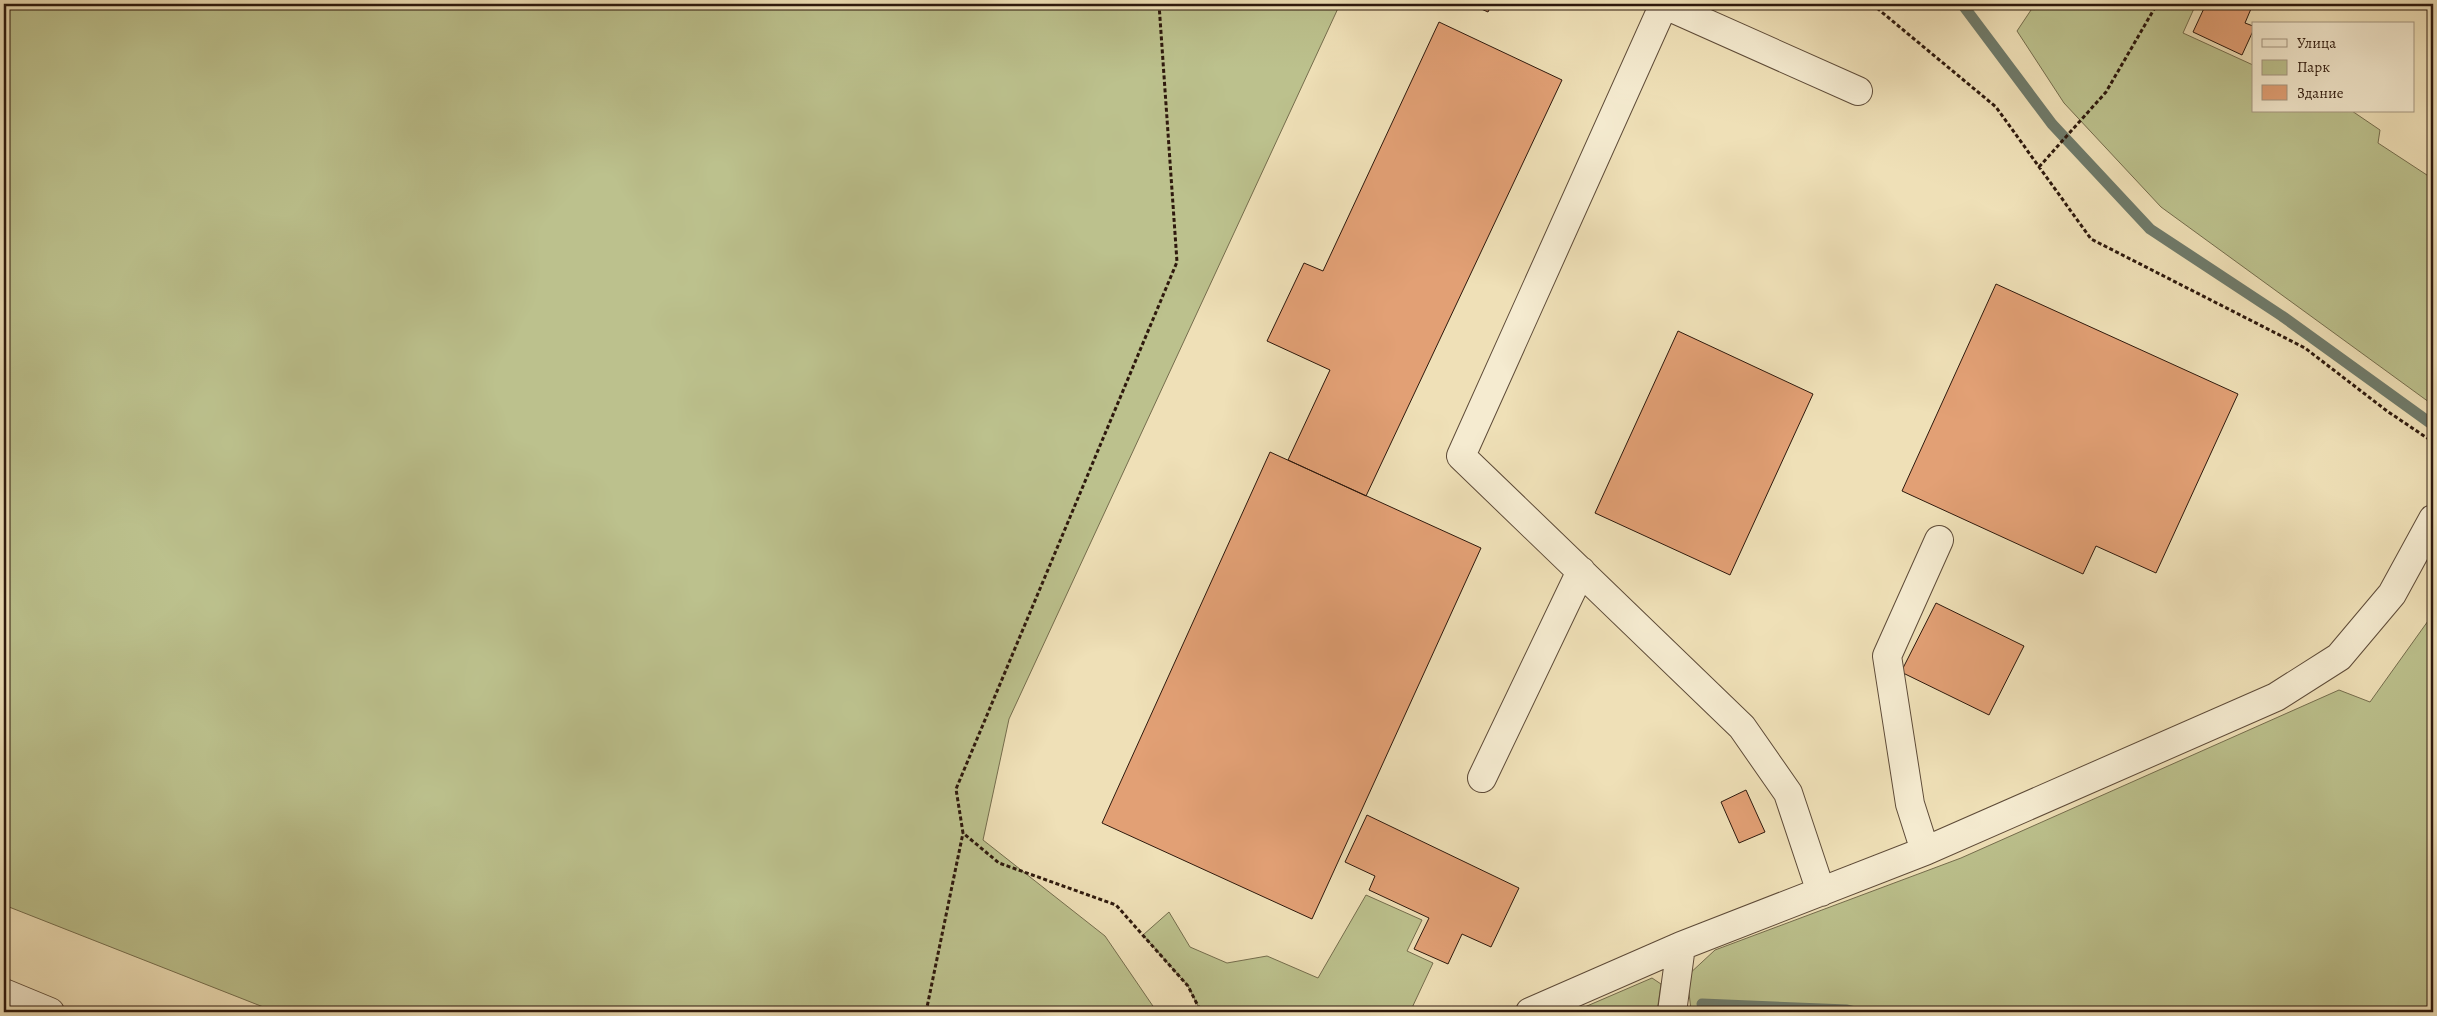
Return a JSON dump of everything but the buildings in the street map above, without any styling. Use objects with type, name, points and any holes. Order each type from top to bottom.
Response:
[{"type":"street","points":[[1821,892],[1788,793],[1742,727],[1461,456],[1663,4],[1858,91]]},
{"type":"street","points":[[1530,1012],[1681,946],[1925,850],[2276,697],[2339,657],[2392,594],[2433,519]]},
{"type":"street","points":[[1925,850],[1910,804],[1887,656],[1939,540]]},
{"type":"street","points":[[1482,778],[1581,571]]},
{"type":"street","points":[[1672,1012],[1681,946]]},
{"type":"street","points":[[4,993],[50,1012]]},
{"type":"path","points":[[926,1012],[963,833],[956,789],[1177,262],[1159,4]]},
{"type":"path","points":[[1872,4],[1996,107],[2091,239],[2305,348],[2387,411],[2433,442]]},
{"type":"path","points":[[2039,167],[2106,92],[2157,4]]},
{"type":"path","points":[[963,833],[999,863],[1116,905],[1188,986],[1201,1012]]},
{"type":"green space","points":[[4,4],[1340,4],[1009,719],[983,840],[1105,936],[1157,1012],[276,1012],[4,905]]},
{"type":"green space","points":[[2035,4],[2196,4],[2183,33],[2252,65],[2252,112],[2353,112],[2380,130],[2378,143],[2433,179],[2433,405],[2161,207],[2064,103],[2017,31]]},
{"type":"green space","points":[[2433,614],[2433,1012],[1695,1012],[1691,1010],[1687,976],[1715,950],[1961,858],[2339,690],[2370,702]]},
{"type":"green space","points":[[1366,895],[1422,920],[1407,951],[1433,963],[1410,1012],[1201,1012],[1188,986],[1143,935],[1169,912],[1190,947],[1227,963],[1267,956],[1318,978]]},
{"type":"green space","points":[[1652,978],[1661,984],[1657,1012],[1573,1012]]},
{"type":"waterway","points":[[1962,4],[2052,124],[2150,229],[2282,316],[2433,425]]},
{"type":"waterway","points":[[1702,1004],[1847,1010],[1856,1012]]}]
